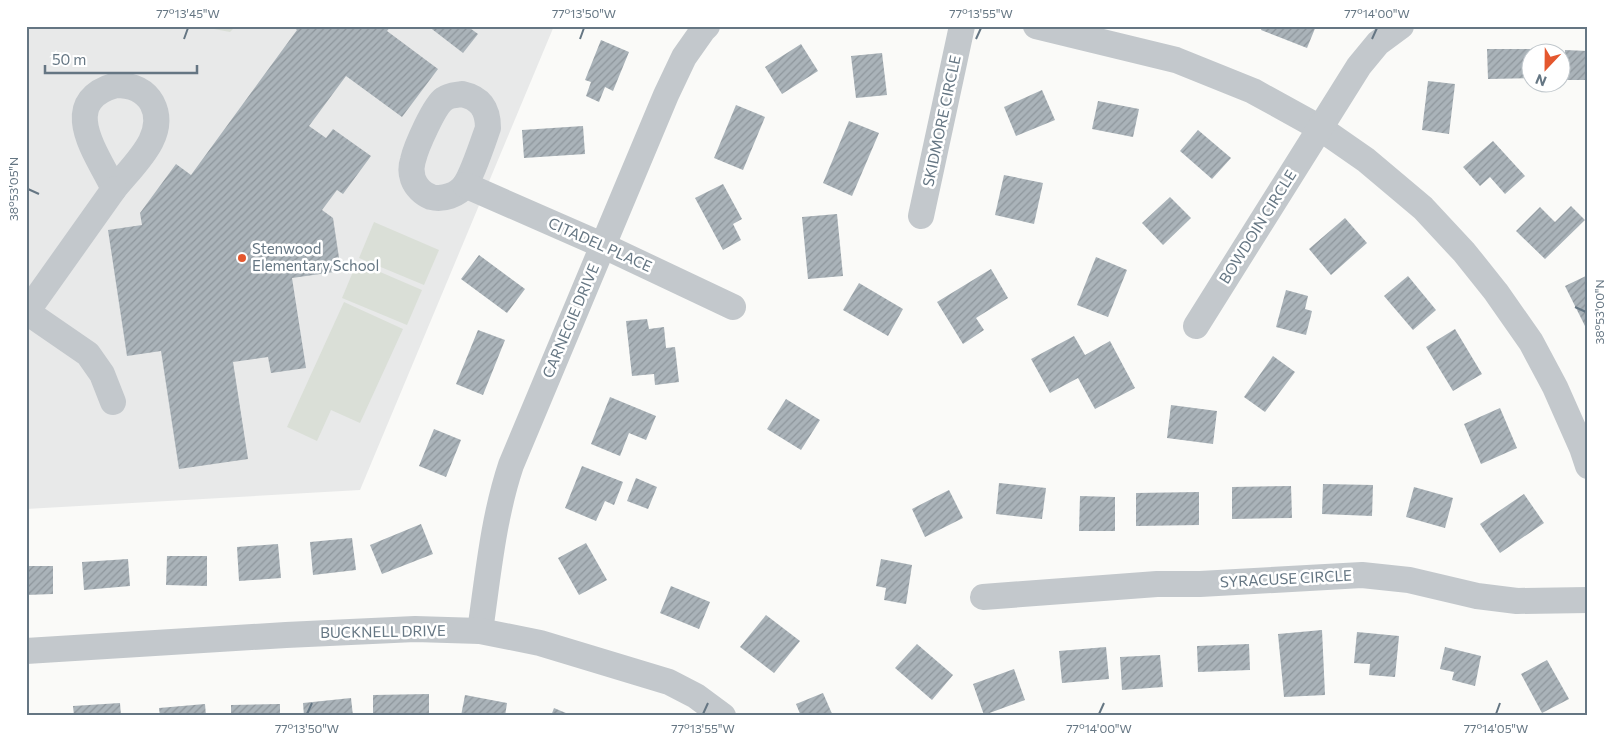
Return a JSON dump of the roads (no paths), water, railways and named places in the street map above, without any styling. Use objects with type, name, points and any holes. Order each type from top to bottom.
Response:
[{"type":"street","name":"CARNEGIE DRIVE","points":[[480,631],[496,525],[506,480],[522,436],[673,80],[684,58],[707,26]]},
{"type":"street","name":"SKIDMORE CIRCLE","points":[[921,216],[962,26]]},
{"type":"street","points":[[1036,26],[1176,60],[1252,91],[1320,128],[1366,160],[1423,208],[1464,252],[1496,292],[1531,342],[1555,387],[1588,466]]},
{"type":"street","name":"BOWDOIN CIRCLE","points":[[1196,326],[1359,66],[1378,43],[1401,26]]},
{"type":"street","name":"CITADEL PLACE","points":[[465,185],[604,246],[733,307]]},
{"type":"street","points":[[113,402],[102,374],[88,354],[26,312],[114,189]]},
{"type":"street","name":"SYRACUSE CIRCLE","points":[[982,597],[1157,584],[1200,584],[1362,575],[1409,580],[1477,596],[1517,601],[1588,600]]},
{"type":"street","name":"BUCKNELL DRIVE","points":[[26,651],[416,629],[480,631],[540,643],[669,682],[696,696],[723,716]]},
{"type":"place","name":"Stenwood Elementary School","points":[[242,258]]}]
